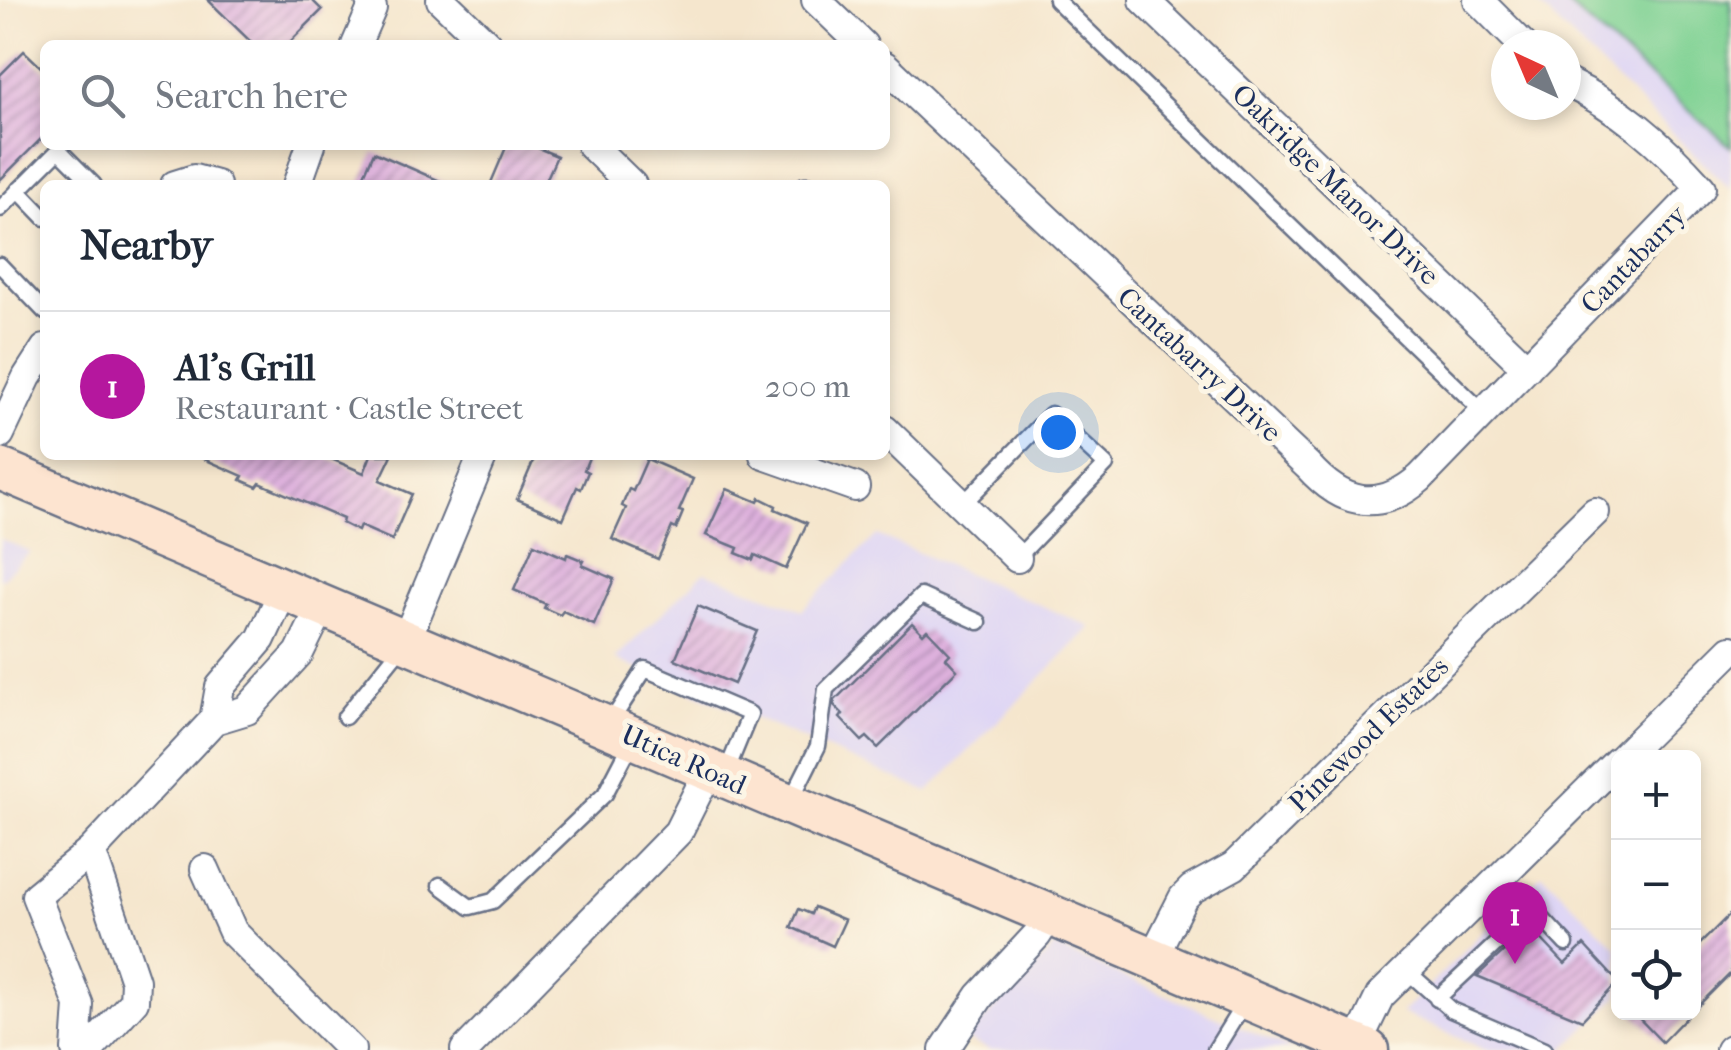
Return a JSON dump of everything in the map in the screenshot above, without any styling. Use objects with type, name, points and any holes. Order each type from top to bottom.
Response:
[{"type":"main road","name":"Utica Road","points":[[0,468],[1359,1048]]},
{"type":"street","points":[[358,40],[372,8],[370,0]]},
{"type":"street","points":[[441,0],[483,40]]},
{"type":"street","points":[[816,0],[858,40]]},
{"type":"street","name":"Oakridge Manor Drive","points":[[1144,0],[1527,368]]},
{"type":"street","points":[[1478,0],[1508,30]]},
{"type":"street","name":"Cantabarry Drive","points":[[890,71],[1328,488],[1358,500],[1387,499],[1405,491],[1527,368]]},
{"type":"street","name":"Cantabarry","points":[[1527,368],[1701,188],[1640,126],[1581,89]]},
{"type":"street","points":[[299,180],[309,150]]},
{"type":"street","points":[[596,150],[627,180]]},
{"type":"street","points":[[0,434],[40,357]]},
{"type":"street","points":[[890,435],[1017,558]]},
{"type":"street","points":[[406,640],[481,460]]},
{"type":"street","points":[[779,460],[855,486]]},
{"type":"street","name":"Pinewood Estates","points":[[1152,959],[1171,919],[1192,889],[1234,866],[1595,512]]},
{"type":"street","points":[[214,720],[220,687],[261,639],[284,589]]},
{"type":"street","points":[[76,1050],[78,1004],[36,896],[91,851],[214,720],[248,710],[299,653],[322,606]]},
{"type":"street","points":[[1629,750],[1731,650]]},
{"type":"street","points":[[1359,1048],[1380,996],[1611,768]]},
{"type":"street","points":[[465,1050],[678,832],[717,773]]},
{"type":"street","points":[[88,1050],[134,1002],[136,980],[91,851]]},
{"type":"street","points":[[205,869],[233,932],[351,1050]]},
{"type":"street","points":[[944,1050],[980,996],[1037,936],[1049,916]]},
{"type":"lane","points":[[1056,0],[1484,413]]},
{"type":"lane","points":[[0,209],[59,150],[89,180]]},
{"type":"lane","points":[[18,190],[40,213]]},
{"type":"lane","points":[[0,265],[40,307]]},
{"type":"lane","points":[[962,505],[1051,414],[1106,465],[1017,558]]},
{"type":"lane","points":[[788,806],[818,746],[826,690],[920,596],[979,622]]},
{"type":"lane","points":[[345,717],[406,640]]},
{"type":"lane","points":[[440,885],[470,907],[493,901],[604,794],[634,681],[645,669],[750,714],[717,773]]},
{"type":"lane","points":[[1437,999],[1530,912],[1566,944]]},
{"type":"lane","points":[[1406,970],[1451,1010],[1518,1045],[1544,1050]]},
{"type":"lane","points":[[1215,1050],[1237,1020],[1246,999]]},
{"type":"shaded area","points":[[1533,0],[1731,0],[1731,190],[1581,46],[1581,30],[1564,30]]},
{"type":"shaded area","points":[[877,535],[1091,627],[928,792],[615,659],[705,572],[802,610]]},
{"type":"shaded area","points":[[0,539],[30,552],[0,580]]},
{"type":"shaded area","points":[[1542,874],[1611,941],[1611,1004],[1563,1050],[1486,1050],[1402,1013]]},
{"type":"shaded area","points":[[1054,947],[1293,1050],[990,1050],[966,1039]]},
{"type":"green space","points":[[1562,0],[1731,0],[1731,147]]},
{"type":"building","points":[[208,0],[312,0],[322,10],[292,40],[249,40]]},
{"type":"building","points":[[24,51],[40,66],[40,140],[0,180],[0,75]]},
{"type":"building","points":[[505,150],[543,150],[557,156],[546,180],[492,180]]},
{"type":"building","points":[[374,152],[438,180],[362,180]]},
{"type":"building","points":[[206,460],[334,460],[364,473],[369,460],[390,460],[380,480],[412,494],[392,540],[360,526],[358,531],[342,523],[343,519],[260,483],[257,487],[241,480],[243,476]]},
{"type":"building","points":[[534,460],[588,460],[581,489],[577,487],[563,519],[517,499]]},
{"type":"building","points":[[647,460],[693,479],[676,529],[672,527],[658,559],[612,539],[626,508],[622,506],[629,489],[633,491]]},
{"type":"building","points":[[727,489],[758,502],[760,498],[807,523],[786,569],[755,555],[753,560],[736,553],[738,548],[706,535]]},
{"type":"building","points":[[534,544],[584,561],[582,565],[614,579],[594,625],[563,611],[560,615],[544,608],[546,604],[514,590]]},
{"type":"building","points":[[698,606],[757,631],[734,684],[675,659]]},
{"type":"building","points":[[912,623],[923,634],[927,630],[950,654],[946,658],[957,670],[878,748],[867,737],[862,741],[840,718],[843,714],[834,705],[835,700]]},
{"type":"building","points":[[814,907],[845,920],[833,946],[791,927],[799,909],[811,914]]},
{"type":"building","points":[[1731,913],[1731,973],[1701,1003],[1701,943]]},
{"type":"building","points":[[1530,927],[1565,964],[1584,945],[1611,974],[1611,989],[1582,1020],[1477,976]]},
{"type":"building","points":[[1641,1020],[1683,1020],[1662,1042]]},
{"type":"place","name":"Al's Grill","points":[[1515,964]]}]
